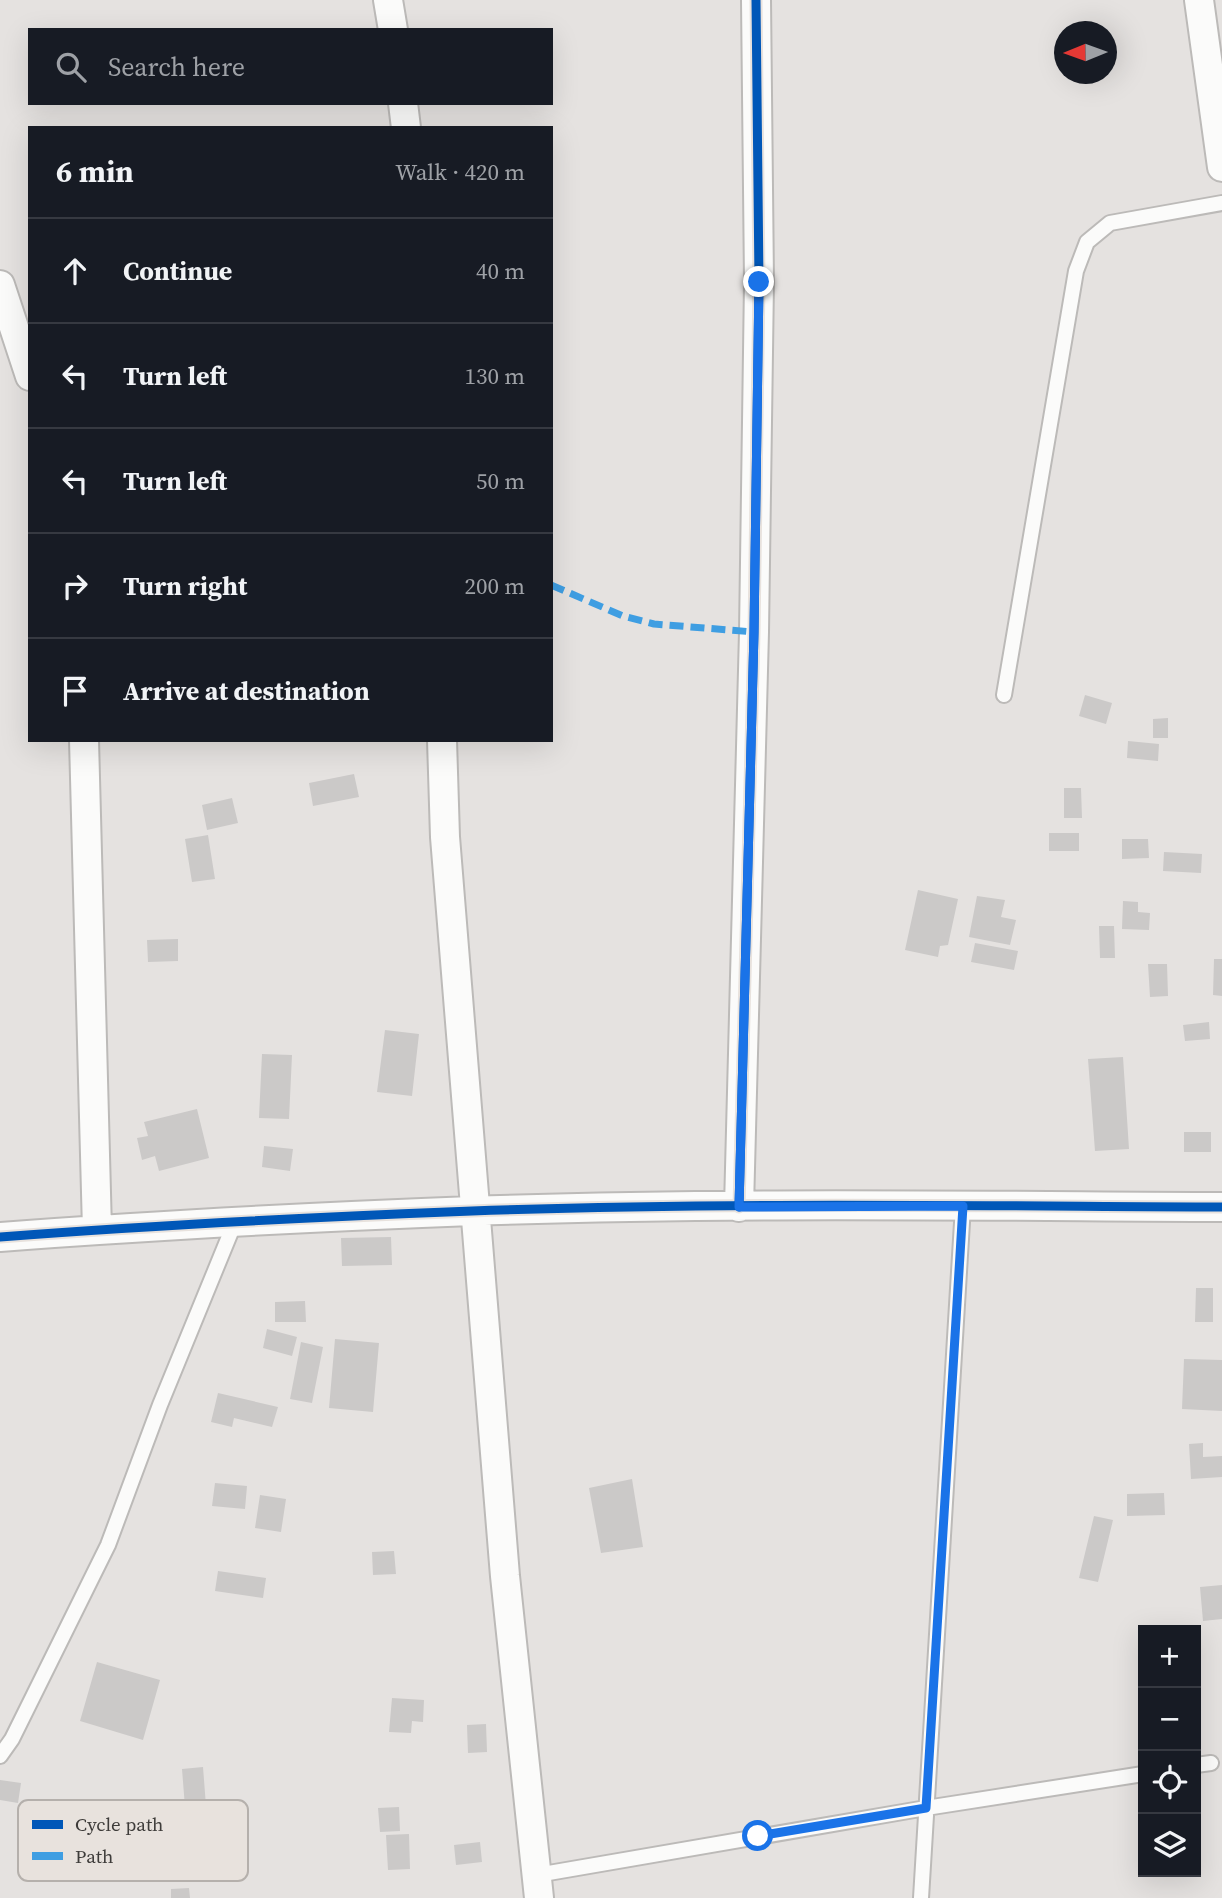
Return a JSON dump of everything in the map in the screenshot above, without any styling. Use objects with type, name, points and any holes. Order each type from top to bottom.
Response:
[{"type":"street","points":[[388,0],[393,28]]},
{"type":"street","points":[[739,1207],[754,632],[759,309],[756,0]]},
{"type":"street","points":[[1199,0],[1222,167]]},
{"type":"street","points":[[403,105],[406,126]]},
{"type":"street","points":[[0,285],[28,370]]},
{"type":"street","points":[[84,742],[97,1230]]},
{"type":"street","points":[[442,742],[444,837],[505,1576],[538,1887]]},
{"type":"street","points":[[0,1237],[235,1222],[475,1211],[739,1207],[1222,1207]]},
{"type":"lane","points":[[1003,695],[1076,271],[1087,242],[1110,222],[1222,203]]},
{"type":"lane","points":[[921,1898],[963,1206]]},
{"type":"lane","points":[[0,1756],[12,1739],[108,1545],[160,1405],[235,1222]]},
{"type":"lane","points":[[1201,1764],[1211,1763]]},
{"type":"lane","points":[[538,1887],[926,1808],[1138,1775]]},
{"type":"building","points":[[1085,695],[1112,703],[1106,724],[1079,716]]},
{"type":"building","points":[[1168,718],[1168,738],[1153,738],[1153,719]]},
{"type":"building","points":[[1128,741],[1159,744],[1158,761],[1127,758]]},
{"type":"building","points":[[354,774],[359,797],[313,806],[309,783]]},
{"type":"building","points":[[1064,788],[1081,788],[1082,818],[1064,818]]},
{"type":"building","points":[[232,798],[238,823],[207,830],[202,805]]},
{"type":"building","points":[[1049,833],[1079,833],[1079,851],[1049,851]]},
{"type":"building","points":[[208,835],[215,879],[192,882],[185,839]]},
{"type":"building","points":[[1122,839],[1148,839],[1149,858],[1122,859]]},
{"type":"building","points":[[1164,852],[1202,854],[1201,873],[1163,871]]},
{"type":"building","points":[[918,890],[958,899],[948,945],[940,946],[938,957],[905,950]]},
{"type":"building","points":[[977,896],[1005,900],[1001,917],[1016,920],[1010,945],[969,937]]},
{"type":"building","points":[[1123,901],[1138,902],[1138,912],[1150,913],[1149,930],[1122,929]]},
{"type":"building","points":[[1099,926],[1114,926],[1115,958],[1100,958]]},
{"type":"building","points":[[178,939],[178,961],[148,962],[147,940]]},
{"type":"building","points":[[975,943],[1018,951],[1014,970],[971,962]]},
{"type":"building","points":[[1214,959],[1222,959],[1222,996],[1213,995]]},
{"type":"building","points":[[1148,964],[1167,964],[1168,996],[1150,997]]},
{"type":"building","points":[[1209,1022],[1210,1039],[1185,1041],[1183,1025]]},
{"type":"building","points":[[385,1030],[419,1034],[412,1096],[377,1092]]},
{"type":"building","points":[[262,1054],[292,1055],[289,1119],[259,1118]]},
{"type":"building","points":[[1123,1057],[1129,1149],[1095,1151],[1088,1059]]},
{"type":"building","points":[[197,1109],[209,1158],[159,1171],[155,1156],[142,1160],[137,1138],[148,1136],[144,1122]]},
{"type":"building","points":[[1184,1132],[1211,1132],[1211,1152],[1184,1152]]},
{"type":"building","points":[[264,1146],[293,1149],[290,1171],[262,1167]]},
{"type":"building","points":[[391,1237],[392,1265],[342,1266],[341,1238]]},
{"type":"building","points":[[1196,1288],[1213,1288],[1213,1322],[1195,1322]]},
{"type":"building","points":[[305,1301],[306,1322],[275,1322],[275,1302]]},
{"type":"building","points":[[267,1329],[297,1337],[292,1356],[263,1348]]},
{"type":"building","points":[[335,1339],[379,1343],[373,1412],[329,1408]]},
{"type":"building","points":[[301,1342],[323,1347],[312,1403],[290,1399]]},
{"type":"building","points":[[1184,1359],[1222,1360],[1222,1411],[1182,1409]]},
{"type":"building","points":[[218,1393],[278,1407],[272,1427],[234,1418],[232,1427],[211,1422]]},
{"type":"building","points":[[1203,1443],[1203,1457],[1222,1456],[1222,1477],[1191,1479],[1189,1444]]},
{"type":"building","points":[[632,1479],[643,1547],[601,1553],[589,1488]]},
{"type":"building","points":[[215,1483],[247,1486],[245,1509],[212,1506]]},
{"type":"building","points":[[1164,1493],[1165,1515],[1127,1516],[1127,1494]]},
{"type":"building","points":[[260,1495],[286,1499],[281,1532],[255,1528]]},
{"type":"building","points":[[1094,1516],[1113,1520],[1098,1582],[1079,1578]]},
{"type":"building","points":[[394,1551],[396,1574],[373,1575],[372,1552]]},
{"type":"building","points":[[218,1571],[266,1578],[263,1598],[215,1591]]},
{"type":"building","points":[[1222,1585],[1222,1619],[1203,1621],[1200,1587]]},
{"type":"building","points":[[97,1662],[160,1680],[143,1740],[80,1721]]},
{"type":"building","points":[[392,1698],[424,1700],[423,1722],[412,1721],[411,1733],[389,1732]]},
{"type":"building","points":[[486,1724],[487,1752],[468,1753],[467,1725]]},
{"type":"building","points":[[203,1767],[206,1800],[184,1800],[182,1769]]},
{"type":"building","points":[[0,1780],[21,1783],[18,1803],[0,1800]]},
{"type":"building","points":[[399,1807],[400,1831],[380,1832],[378,1808]]},
{"type":"building","points":[[409,1834],[410,1869],[388,1870],[386,1835]]},
{"type":"building","points":[[480,1842],[482,1862],[456,1865],[454,1845]]},
{"type":"building","points":[[189,1888],[190,1898],[171,1898],[171,1889]]},
{"type":"marked path","points":[[553,586],[623,616],[654,624],[754,632]]},
{"type":"cycle path","points":[[739,1207],[754,632],[759,282],[756,0]]},
{"type":"cycle path","points":[[0,1237],[295,1219],[566,1208],[847,1205],[1222,1207]]},
{"type":"route","points":[[758,1836],[926,1808],[963,1206],[739,1207],[754,632],[759,282]]}]
